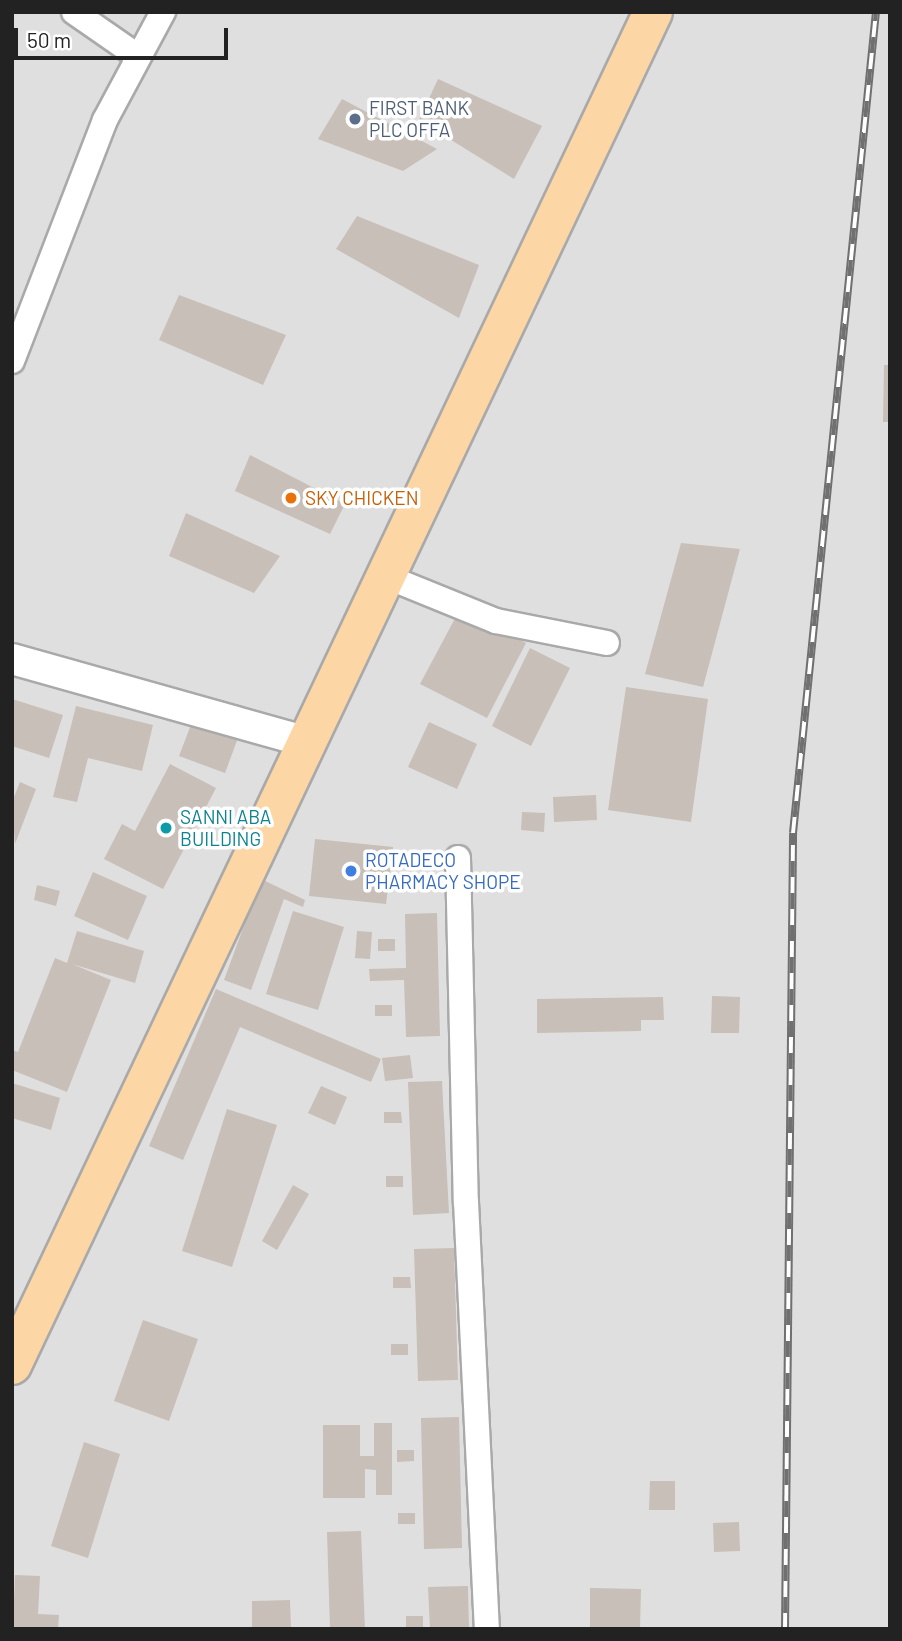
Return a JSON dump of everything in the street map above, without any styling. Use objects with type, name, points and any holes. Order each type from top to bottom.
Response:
[{"type":"main road","points":[[12,1365],[304,741],[653,12]]},
{"type":"street","points":[[74,12],[136,55]]},
{"type":"street","points":[[12,361],[136,55],[163,12]]},
{"type":"street","points":[[385,576],[495,621],[607,643]]},
{"type":"street","points":[[12,659],[304,741]]},
{"type":"street","points":[[458,858],[466,1202],[487,1629]]},
{"type":"shaded area","points":[[12,12],[890,12],[890,1629],[12,1629]]},
{"type":"building","points":[[438,79],[542,126],[514,179],[419,120]]},
{"type":"building","name":"FIRST BANK PLC OFFA","points":[[342,99],[437,149],[403,171],[318,139]]},
{"type":"building","points":[[357,216],[479,265],[459,318],[336,249]]},
{"type":"building","points":[[179,295],[286,335],[263,385],[159,340]]},
{"type":"building","points":[[884,365],[890,365],[890,422],[883,422]]},
{"type":"building","name":"SKY CHICKEN","points":[[250,455],[345,504],[330,534],[235,491]]},
{"type":"building","points":[[186,513],[280,556],[254,593],[169,556]]},
{"type":"building","points":[[681,543],[740,549],[703,687],[645,674]]},
{"type":"building","points":[[460,609],[526,643],[487,718],[420,684]]},
{"type":"building","points":[[530,648],[570,668],[531,746],[492,726]]},
{"type":"building","points":[[626,687],[708,699],[691,822],[608,810]]},
{"type":"building","points":[[12,699],[63,715],[49,758],[12,746]]},
{"type":"building","points":[[76,706],[153,725],[142,771],[88,758],[77,802],[53,797]]},
{"type":"building","points":[[192,722],[238,738],[225,773],[179,756]]},
{"type":"building","points":[[429,722],[477,744],[457,789],[408,767]]},
{"type":"building","name":"SANNI ABA BUILDING","points":[[170,764],[216,788],[163,889],[104,859],[122,824],[135,831]]},
{"type":"building","points":[[20,782],[36,789],[15,844],[12,802]]},
{"type":"building","points":[[596,795],[597,820],[554,822],[553,797]]},
{"type":"building","points":[[522,812],[545,813],[544,832],[521,830]]},
{"type":"building","name":"ROTADECO PHARMACY SHOPE","points":[[315,839],[393,847],[386,904],[309,896]]},
{"type":"building","points":[[93,872],[147,896],[128,940],[74,916]]},
{"type":"building","points":[[261,879],[305,900],[303,907],[284,899],[251,990],[224,980]]},
{"type":"building","points":[[37,885],[60,891],[56,906],[34,900]]},
{"type":"building","points":[[293,911],[344,927],[318,1010],[266,994]]},
{"type":"building","points":[[437,913],[440,1036],[406,1037],[404,980],[370,981],[369,969],[406,968],[405,914]]},
{"type":"building","points":[[77,931],[144,951],[135,983],[72,964],[111,980],[67,1092],[12,1070],[12,1050],[18,1052],[55,958],[67,963]]},
{"type":"building","points":[[357,931],[372,932],[370,959],[355,958]]},
{"type":"building","points":[[378,939],[395,939],[395,951],[378,951]]},
{"type":"building","points":[[216,989],[381,1059],[371,1082],[240,1027],[183,1160],[149,1146]]},
{"type":"building","points":[[712,996],[740,997],[739,1033],[711,1033]]},
{"type":"building","points":[[663,997],[664,1020],[641,1020],[641,1031],[537,1033],[537,999]]},
{"type":"building","points":[[375,1005],[392,1005],[392,1016],[375,1016]]},
{"type":"building","points":[[410,1055],[413,1078],[385,1081],[382,1058]]},
{"type":"building","points":[[442,1081],[449,1213],[413,1215],[408,1082]]},
{"type":"building","points":[[12,1083],[60,1098],[51,1130],[12,1118]]},
{"type":"building","points":[[321,1086],[347,1097],[335,1125],[308,1113]]},
{"type":"building","points":[[227,1109],[277,1125],[232,1267],[182,1251]]},
{"type":"building","points":[[384,1112],[401,1112],[402,1123],[384,1123]]},
{"type":"building","points":[[386,1176],[403,1176],[403,1187],[386,1187]]},
{"type":"building","points":[[293,1185],[309,1194],[277,1250],[262,1241]]},
{"type":"building","points":[[454,1248],[458,1380],[418,1381],[414,1249]]},
{"type":"building","points":[[393,1277],[410,1277],[411,1288],[393,1288]]},
{"type":"building","points":[[143,1320],[198,1339],[169,1421],[114,1401]]},
{"type":"building","points":[[391,1344],[408,1344],[408,1355],[391,1355]]},
{"type":"building","points":[[459,1417],[462,1548],[424,1549],[421,1418]]},
{"type":"building","points":[[374,1423],[392,1423],[392,1495],[376,1495],[376,1470],[365,1469],[365,1498],[323,1498],[323,1425],[360,1425],[360,1456],[374,1456]]},
{"type":"building","points":[[84,1442],[120,1454],[88,1558],[51,1546]]},
{"type":"building","points":[[397,1450],[414,1450],[414,1461],[397,1462]]},
{"type":"building","points":[[650,1481],[675,1481],[675,1510],[649,1510]]},
{"type":"building","points":[[398,1513],[415,1513],[415,1524],[398,1524]]},
{"type":"building","points":[[739,1522],[740,1551],[714,1552],[713,1523]]},
{"type":"building","points":[[361,1531],[365,1629],[330,1629],[327,1532]]},
{"type":"building","points":[[15,1575],[40,1576],[38,1614],[59,1615],[58,1629],[13,1629]]},
{"type":"building","points":[[468,1586],[469,1629],[430,1629],[428,1587]]},
{"type":"building","points":[[590,1588],[641,1589],[640,1629],[590,1629]]},
{"type":"building","points":[[290,1600],[291,1629],[252,1629],[252,1601]]},
{"type":"building","points":[[406,1616],[423,1616],[423,1627],[406,1627]]},
{"type":"railway","points":[[785,1629],[793,833],[876,12]]},
{"type":"place","name":"FIRST BANK PLC OFFA","points":[[355,119]]},
{"type":"place","name":"SKY CHICKEN","points":[[291,498]]},
{"type":"place","name":"SANNI ABA BUILDING","points":[[166,828]]},
{"type":"place","name":"ROTADECO PHARMACY SHOPE","points":[[351,871]]}]
